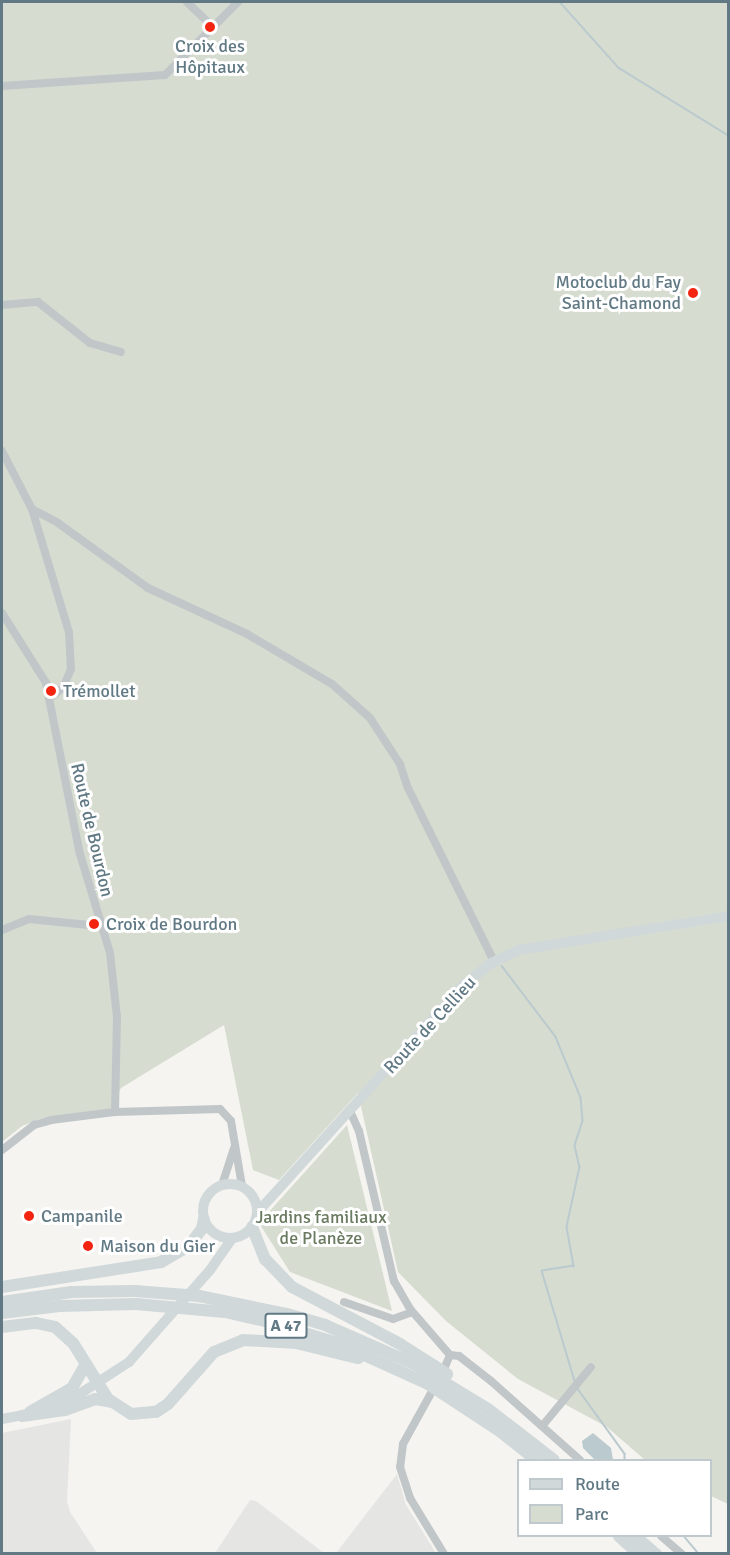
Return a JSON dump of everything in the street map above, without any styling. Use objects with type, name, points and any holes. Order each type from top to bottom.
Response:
[{"type":"highway","points":[[2,1287],[161,1262],[189,1246],[197,1238],[204,1219]]},
{"type":"highway","points":[[252,1227],[265,1259],[292,1287],[400,1344],[463,1386],[474,1399]]},
{"type":"highway","name":"A 47","points":[[2,1302],[71,1292],[115,1290],[238,1302],[297,1317],[362,1340],[416,1365],[474,1399],[551,1459]]},
{"type":"highway","name":"A 47","points":[[2,1313],[119,1304],[225,1312],[311,1334],[407,1374],[466,1407],[533,1459]]},
{"type":"highway","points":[[2,1327],[36,1323],[55,1327],[73,1343],[112,1402],[131,1414],[156,1412],[168,1404],[214,1352],[243,1340],[296,1343],[407,1374]]},
{"type":"highway","points":[[22,1416],[72,1388],[86,1364]]},
{"type":"highway","points":[[22,1416],[65,1410],[95,1399],[112,1402]]},
{"type":"highway","points":[[620,1537],[638,1554]]},
{"type":"highway","points":[[636,1537],[656,1554]]},
{"type":"main road","name":"Route de Cellieu","points":[[257,1213],[281,1190],[462,986],[494,961],[519,950],[729,916]]},
{"type":"main road","points":[[205,1277],[214,1250],[212,1231],[204,1219],[205,1199],[222,1185],[242,1186],[252,1194],[263,1196],[281,1190]]},
{"type":"main road","points":[[2,1419],[22,1416],[99,1384],[129,1362],[205,1277],[232,1238],[252,1227],[257,1213],[252,1194]]},
{"type":"main road","points":[[212,1231],[232,1238]]},
{"type":"street","points":[[187,2],[214,28]]},
{"type":"street","points":[[2,86],[165,75],[238,2]]},
{"type":"street","points":[[2,305],[38,302],[84,339],[121,352]]},
{"type":"street","points":[[2,451],[32,509],[72,650],[68,680],[51,697]]},
{"type":"street","points":[[32,509],[148,588],[247,634],[332,684],[370,718],[400,764],[408,788],[494,961]]},
{"type":"street","name":"Route de Bourdon","points":[[2,612],[23,641],[51,697],[73,825],[99,926],[110,953],[117,1017],[113,1112]]},
{"type":"street","points":[[2,930],[29,919],[99,926]]},
{"type":"street","points":[[2,1150],[42,1122],[113,1112],[220,1109],[229,1116],[242,1186]]},
{"type":"street","points":[[350,1112],[359,1131],[394,1281],[412,1312],[450,1355],[473,1366],[543,1425],[578,1459]]},
{"type":"street","points":[[222,1185],[232,1161],[234,1140]]},
{"type":"street","points":[[344,1302],[393,1319],[412,1312]]},
{"type":"street","points":[[444,1554],[410,1498],[400,1467],[403,1444],[448,1364],[450,1355]]},
{"type":"street","points":[[543,1425],[591,1367]]},
{"type":"street","points":[[662,1537],[682,1554]]},
{"type":"shaded area","points":[[71,1419],[67,1501],[70,1512],[97,1553],[2,1553],[2,1433]]},
{"type":"shaded area","points":[[593,1433],[611,1448],[613,1459],[594,1459],[583,1448],[582,1441]]},
{"type":"shaded area","points":[[397,1474],[406,1505],[436,1553],[336,1553]]},
{"type":"shaded area","points":[[250,1500],[256,1501],[324,1553],[215,1553]]},
{"type":"green space","points":[[2,2],[728,2],[728,1504],[712,1496],[712,1459],[644,1459],[607,1427],[518,1379],[446,1321],[398,1272],[358,1093],[279,1180],[253,1170],[224,1025],[121,1088],[110,1110],[39,1119],[22,1126],[2,1142]]},
{"type":"green space","name":"Jardins familiaux de Planèze","points":[[347,1125],[392,1311],[290,1272],[259,1223]]},
{"type":"waterway","points":[[560,2],[619,68],[728,135]]},
{"type":"waterway","points":[[502,966],[556,1037],[581,1098],[583,1121],[575,1146],[580,1167],[567,1227],[574,1266],[542,1271],[575,1381]]},
{"type":"waterway","points":[[578,1389],[625,1454],[625,1459]]},
{"type":"waterway","points":[[685,1537],[699,1554]]},
{"type":"place","name":"Croix des Hôpitaux","points":[[210,27]]},
{"type":"place","name":"Motoclub du Fay Saint-Chamond","points":[[693,293]]},
{"type":"place","name":"Trémollet","points":[[51,691]]},
{"type":"place","name":"Croix de Bourdon","points":[[94,924]]},
{"type":"place","name":"Campanile","points":[[29,1216]]},
{"type":"place","name":"Maison du Gier","points":[[88,1246]]}]
